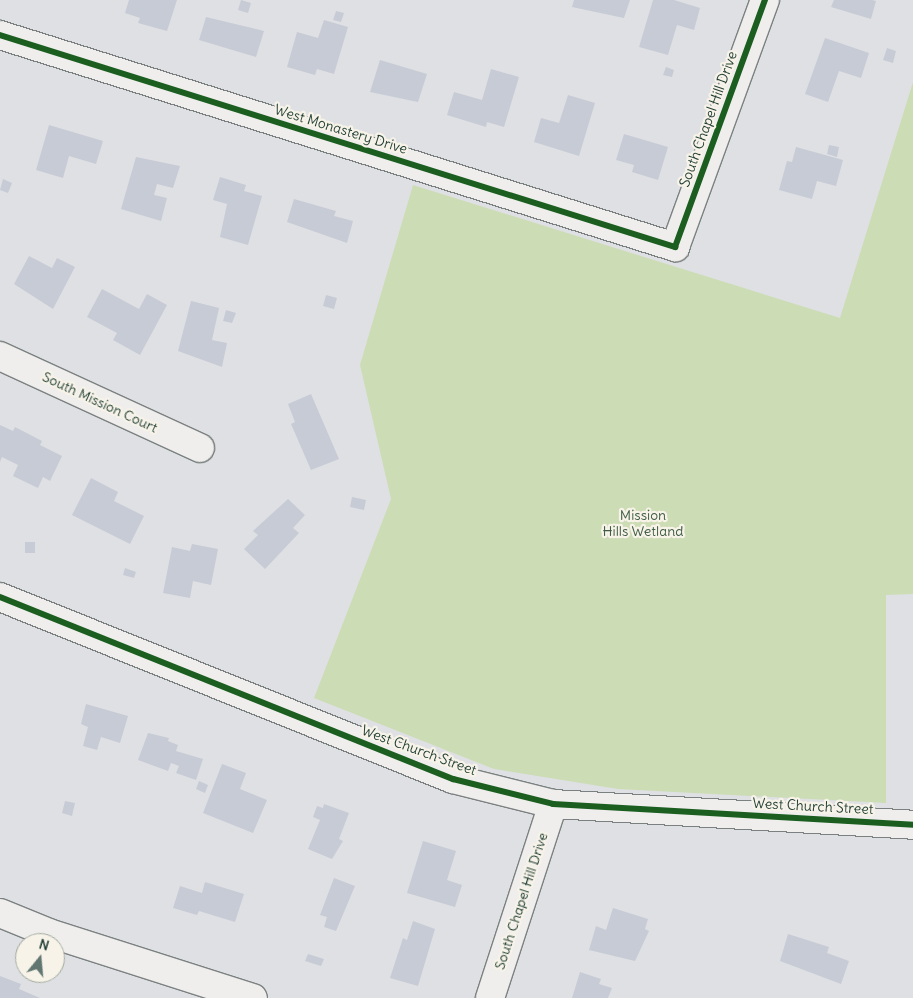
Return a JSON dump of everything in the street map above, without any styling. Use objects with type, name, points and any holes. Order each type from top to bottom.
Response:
[{"type":"street","name":"South Chapel Hill Drive","points":[[675,247],[765,0]]},
{"type":"street","name":"West Monastery Drive","points":[[0,35],[675,247]]},
{"type":"street","name":"South Mission Court","points":[[0,356],[200,448]]},
{"type":"street","name":"West Church Street","points":[[0,598],[453,779],[553,804],[913,824]]},
{"type":"street","name":"South Chapel Hill Drive","points":[[490,998],[553,804]]},
{"type":"street","points":[[0,913],[49,933],[253,998]]},
{"type":"green space","name":"Mission Hills Wetland","points":[[913,82],[913,594],[886,595],[886,803],[618,789],[494,769],[314,698],[391,499],[360,365],[413,185],[840,318]]},
{"type":"building","points":[[129,0],[177,0],[167,31],[138,23],[140,18],[125,13]]},
{"type":"building","points":[[241,0],[251,3],[248,13],[238,10]]},
{"type":"building","points":[[574,0],[630,0],[624,18],[572,7]]},
{"type":"building","points":[[653,0],[674,0],[700,8],[694,30],[677,25],[668,55],[639,47]]},
{"type":"building","points":[[834,0],[876,1],[871,19],[831,7]]},
{"type":"building","points":[[336,11],[344,13],[341,22],[333,20]]},
{"type":"building","points":[[206,17],[264,31],[256,57],[199,40]]},
{"type":"building","points":[[324,20],[348,27],[334,74],[317,69],[315,75],[287,67],[297,32],[318,38]]},
{"type":"building","points":[[825,38],[869,53],[861,78],[839,71],[828,102],[805,94]]},
{"type":"building","points":[[887,48],[896,51],[893,63],[883,60]]},
{"type":"building","points":[[380,60],[427,74],[418,102],[370,92]]},
{"type":"building","points":[[666,67],[674,70],[672,77],[663,75]]},
{"type":"building","points":[[491,69],[519,77],[504,127],[487,122],[486,127],[447,115],[454,92],[482,100]]},
{"type":"building","points":[[568,95],[595,103],[579,156],[534,142],[541,118],[559,123]]},
{"type":"building","points":[[49,125],[103,141],[96,164],[69,156],[63,178],[36,170]]},
{"type":"building","points":[[624,134],[668,147],[658,180],[632,172],[634,165],[616,160]]},
{"type":"building","points":[[829,145],[839,147],[837,157],[827,154]]},
{"type":"building","points":[[796,147],[843,160],[836,186],[817,181],[812,199],[779,190],[787,161],[792,162]]},
{"type":"building","points":[[136,157],[180,166],[173,188],[157,184],[154,195],[167,198],[161,221],[121,209]]},
{"type":"building","points":[[220,177],[246,185],[244,191],[262,196],[248,245],[220,237],[227,204],[213,200]]},
{"type":"building","points":[[3,179],[12,183],[8,193],[0,190]]},
{"type":"building","points":[[294,199],[336,211],[334,216],[353,221],[347,243],[287,222]]},
{"type":"building","points":[[29,256],[52,268],[57,258],[75,267],[53,309],[14,284]]},
{"type":"building","points":[[102,289],[139,309],[147,294],[167,305],[140,355],[113,340],[117,333],[87,317]]},
{"type":"building","points":[[326,295],[337,298],[334,309],[323,306]]},
{"type":"building","points":[[191,301],[219,308],[212,340],[227,343],[222,367],[178,351]]},
{"type":"building","points":[[226,310],[236,313],[232,323],[223,321]]},
{"type":"building","points":[[311,394],[339,459],[311,470],[291,424],[295,422],[288,404]]},
{"type":"building","points":[[0,425],[13,431],[15,427],[42,441],[40,445],[62,456],[50,481],[43,477],[38,488],[13,476],[18,465],[2,457],[0,462]]},
{"type":"building","points":[[91,478],[118,492],[114,501],[144,516],[130,544],[72,515]]},
{"type":"building","points":[[352,497],[366,500],[364,510],[350,507]]},
{"type":"building","points":[[288,499],[305,515],[293,528],[299,533],[265,569],[244,549],[258,535],[253,531]]},
{"type":"building","points":[[25,542],[35,542],[35,553],[25,553]]},
{"type":"building","points":[[192,544],[218,549],[211,585],[193,581],[190,598],[163,593],[172,547],[190,551]]},
{"type":"building","points":[[125,568],[136,572],[134,578],[123,575]]},
{"type":"building","points":[[86,704],[128,716],[120,743],[101,737],[97,750],[83,746],[88,727],[81,724]]},
{"type":"building","points":[[148,733],[169,738],[168,741],[178,745],[176,751],[203,759],[196,780],[176,773],[179,766],[171,763],[168,771],[138,760]]},
{"type":"building","points":[[222,764],[246,773],[240,789],[267,800],[253,833],[203,813]]},
{"type":"building","points":[[199,781],[208,785],[205,793],[196,789]]},
{"type":"building","points":[[65,801],[75,803],[72,816],[62,813]]},
{"type":"building","points":[[324,804],[349,813],[339,839],[343,841],[332,859],[308,849],[320,820],[313,817],[317,806],[323,808]]},
{"type":"building","points":[[423,841],[456,851],[447,880],[462,885],[455,907],[407,893]]},
{"type":"building","points":[[334,878],[355,886],[336,931],[324,927],[327,917],[320,915]]},
{"type":"building","points":[[205,882],[244,894],[235,922],[199,911],[197,915],[173,908],[180,886],[202,893]]},
{"type":"building","points":[[613,908],[648,919],[645,929],[649,931],[635,961],[589,950],[596,926],[606,930]]},
{"type":"building","points":[[413,921],[435,929],[418,986],[390,978],[403,938],[407,940]]},
{"type":"building","points":[[788,934],[829,947],[827,953],[849,961],[841,984],[780,961]]},
{"type":"building","points":[[308,954],[324,959],[321,966],[305,961]]},
{"type":"building","points":[[580,972],[601,979],[599,984],[612,988],[608,998],[572,998]]},
{"type":"building","points":[[0,976],[21,984],[19,989],[40,998],[0,998]]},
{"type":"cycle path","points":[[0,35],[675,247],[765,0]]},
{"type":"cycle path","points":[[0,597],[453,779],[553,804],[913,825]]}]
